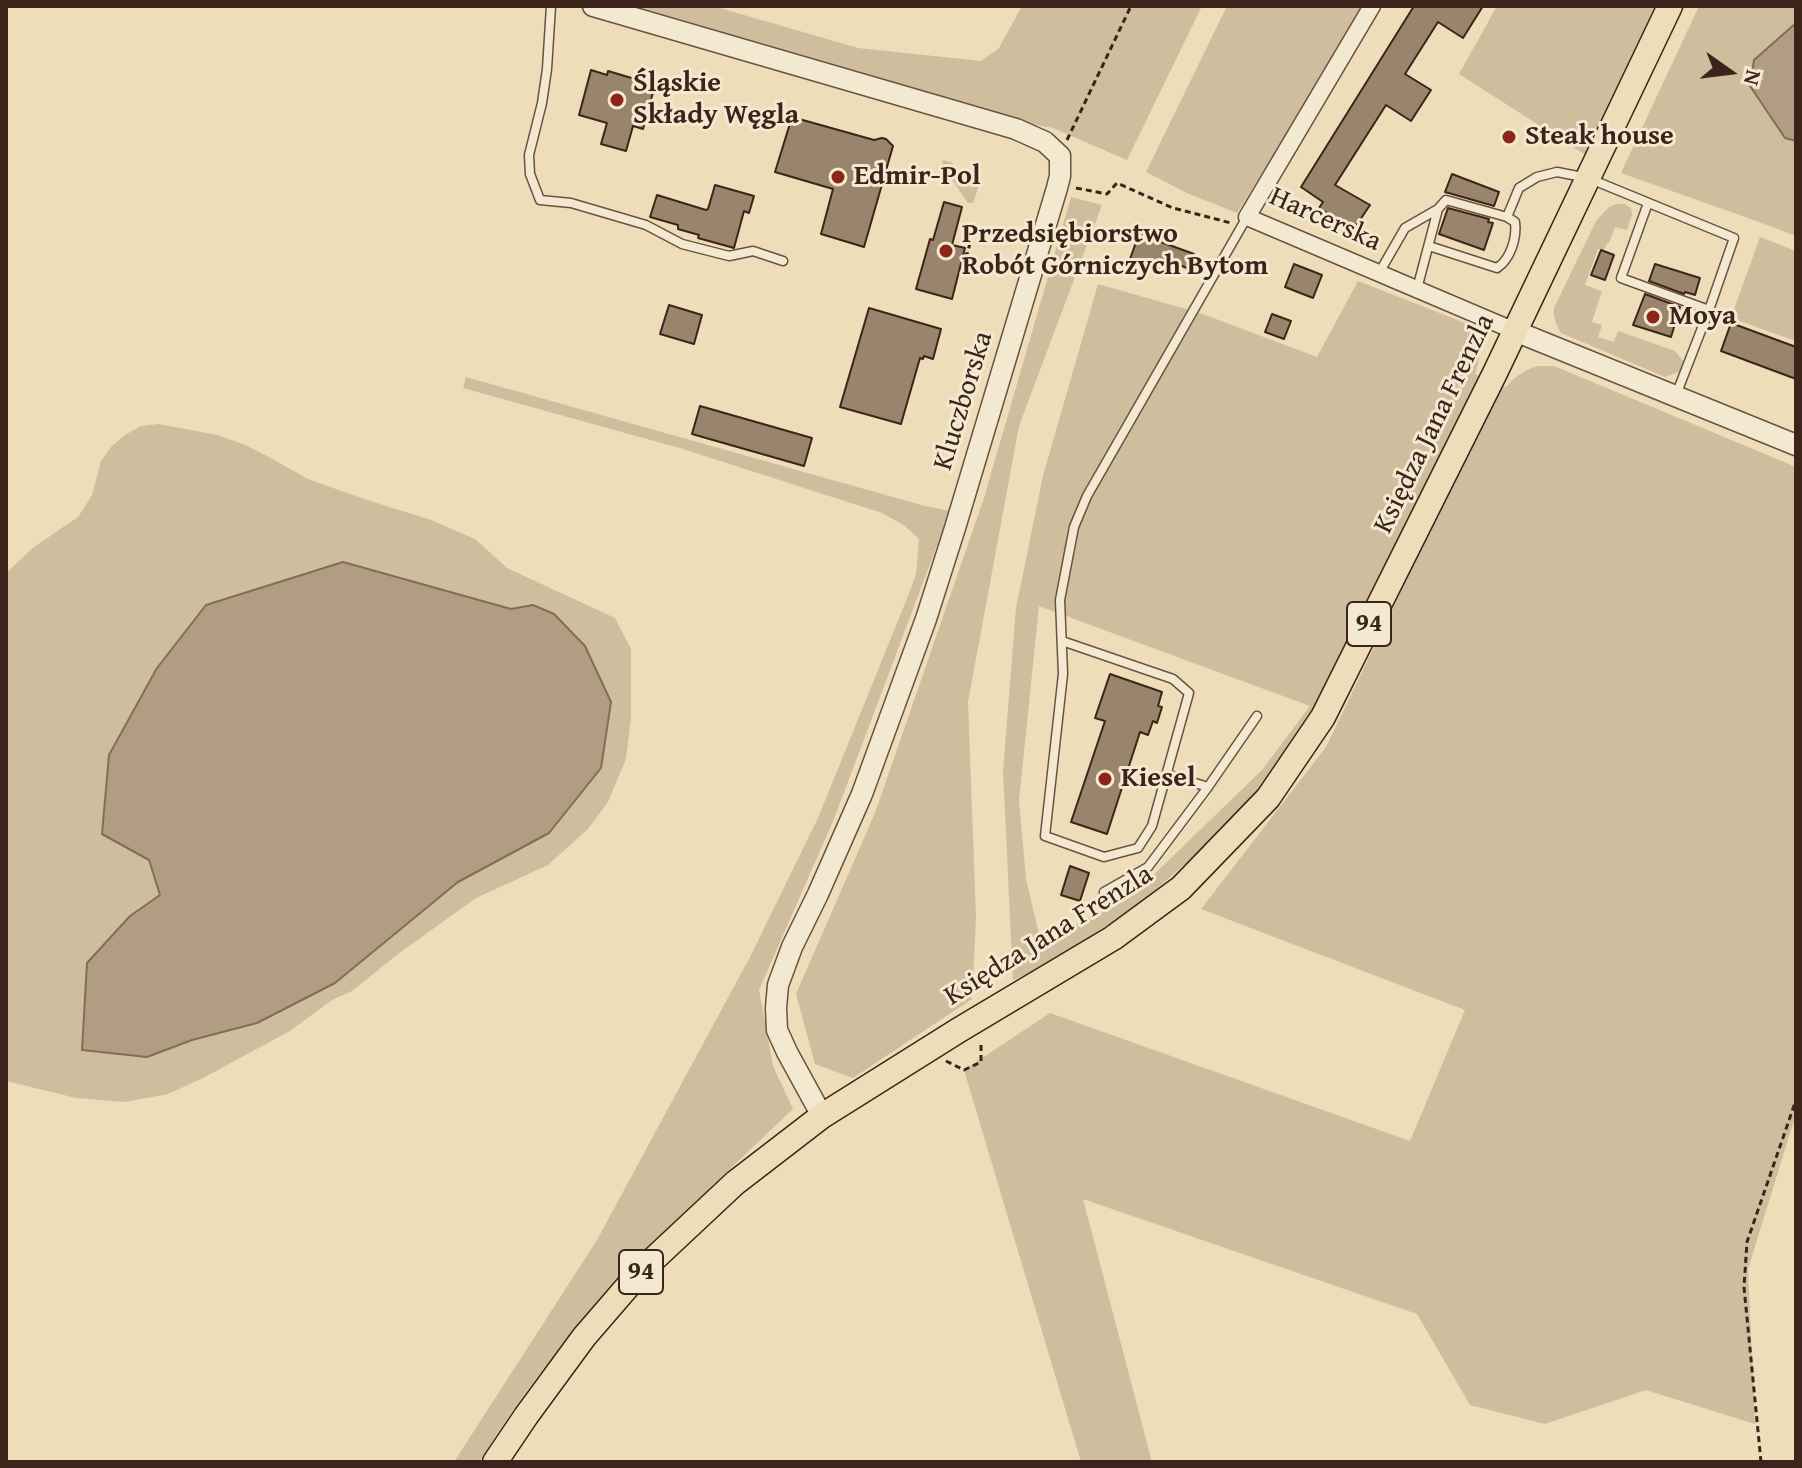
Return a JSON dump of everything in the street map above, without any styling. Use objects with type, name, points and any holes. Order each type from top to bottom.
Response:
[{"type":"main road","name":"Księdza Jana Frenzla","points":[[495,1462],[584,1337],[641,1271],[735,1183],[822,1116],[1113,938],[1181,888],[1268,798],[1323,717],[1515,331],[1670,6]]},
{"type":"street","points":[[593,6],[1016,129],[1045,142],[1060,156]]},
{"type":"street","name":"Harcerska","points":[[1372,6],[1244,221],[1379,273],[1515,331]]},
{"type":"street","name":"Kluczborska","points":[[822,1116],[777,1030],[778,985],[792,947],[862,794],[926,619],[1057,188],[1060,156]]},
{"type":"street","points":[[1515,331],[1796,445]]},
{"type":"lane","points":[[551,6],[542,103],[529,155],[530,174],[540,200],[571,203],[646,225],[682,244],[729,256],[753,251],[783,261]]},
{"type":"lane","points":[[1507,217],[1519,188],[1537,177],[1557,172],[1588,178],[1734,238],[1676,396]]},
{"type":"lane","points":[[1379,273],[1405,228],[1438,209],[1446,200],[1515,222],[1516,234],[1504,264],[1497,268],[1429,246]]},
{"type":"lane","points":[[1648,203],[1621,278],[1709,310]]},
{"type":"lane","points":[[1417,289],[1438,209]]},
{"type":"lane","points":[[1062,641],[1173,679],[1189,693],[1152,826],[1138,848],[1104,857],[1045,836],[1063,674],[1060,600],[1074,527],[1087,496],[1244,221]]},
{"type":"lane","points":[[1104,892],[1148,867],[1257,716]]},
{"type":"lane","points":[[1166,774],[1208,787]]},
{"type":"path","points":[[1060,156],[1131,6]]},
{"type":"path","points":[[1076,182],[1075,188],[1107,194],[1117,183],[1173,208],[1244,221]]},
{"type":"path","points":[[964,254],[967,255],[970,243]]},
{"type":"path","points":[[939,1057],[964,1070],[981,1062],[981,1040]]},
{"type":"path","points":[[1761,1462],[1744,1287],[1747,1242],[1796,1100]]},
{"type":"shaded area","points":[[623,6],[713,6],[858,48],[981,61],[999,48],[1022,6],[1202,6],[1127,160],[1053,128],[1017,121]]},
{"type":"shaded area","points":[[1227,6],[1364,6],[1237,213],[1146,172]]},
{"type":"shaded area","points":[[1497,6],[1655,6],[1587,156],[1459,74]]},
{"type":"shaded area","points":[[1699,6],[1796,6],[1796,23],[1754,60],[1785,138],[1796,141],[1796,236],[1621,173]]},
{"type":"shaded area","points":[[1796,23],[1796,141],[1785,138],[1750,86],[1754,60]]},
{"type":"shaded area","points":[[943,160],[953,163],[950,176],[979,185],[973,203],[968,203],[942,165]]},
{"type":"shaded area","points":[[1071,197],[1102,205],[1019,426],[968,702],[976,917],[972,999],[853,1078],[815,1064],[796,994],[875,813],[984,498]]},
{"type":"shaded area","points":[[1616,204],[1631,208],[1632,215],[1627,230],[1615,227],[1604,250],[1598,249],[1585,285],[1602,291],[1592,322],[1602,325],[1598,337],[1614,342],[1618,331],[1675,351],[1685,367],[1665,377],[1561,333],[1555,321],[1554,308],[1596,221]]},
{"type":"shaded area","points":[[1760,237],[1796,251],[1796,341],[1731,318]]},
{"type":"shaded area","points":[[1358,281],[1473,326],[1480,349],[1475,374],[1481,377],[1315,709],[1270,780],[1215,838],[1145,899],[1047,966],[1013,980],[1003,771],[1016,608],[1043,476],[1098,284],[1200,313],[1317,357]],"holes":[[[1039,606],[1310,706],[1262,770],[1140,888],[1041,943],[1026,879],[1019,801]]]},
{"type":"shaded area","points":[[1538,366],[1554,366],[1796,467],[1796,1114],[1748,1269],[1755,1424],[1646,1390],[1545,1424],[1470,1405],[1417,1314],[1083,1199],[1152,1462],[1081,1462],[964,1070],[1050,1013],[1410,1141],[1465,1010],[1201,909],[1326,747],[1500,385],[1506,387],[1520,374]]},
{"type":"shaded area","points":[[466,377],[950,511],[834,819],[759,990],[773,1066],[793,1109],[665,1233],[584,1319],[511,1413],[479,1462],[454,1462],[597,1240],[750,957],[818,818],[910,591],[916,574],[919,539],[905,526],[882,513],[683,449],[463,388]]},
{"type":"shaded area","points":[[159,424],[217,435],[243,444],[308,479],[431,520],[475,539],[507,568],[615,618],[631,649],[631,718],[626,759],[608,802],[588,829],[548,865],[476,898],[352,991],[332,1000],[290,1031],[168,1094],[125,1102],[76,1098],[6,1081],[6,573],[34,547],[78,517],[92,495],[101,461],[111,447],[141,426]],"holes":[[[343,562],[511,609],[533,605],[549,833],[458,882],[335,983],[147,1057],[130,916],[160,896],[149,860],[157,668],[206,605]]]},
{"type":"shaded area","points":[[343,562],[511,609],[533,605],[554,614],[585,646],[611,702],[601,768],[549,833],[458,882],[335,983],[257,1023],[192,1040],[147,1057],[82,1050],[87,963],[130,916],[160,895],[149,860],[102,834],[109,755],[157,668],[206,605]]},
{"type":"building","points":[[1414,6],[1483,6],[1463,38],[1438,22],[1405,74],[1431,90],[1411,121],[1386,105],[1335,185],[1370,205],[1354,229],[1319,208],[1323,202],[1301,187]]},
{"type":"building","name":"Śląskie Składy Węgla","points":[[591,70],[607,75],[608,71],[655,85],[643,129],[633,126],[626,151],[601,144],[607,123],[579,115]]},
{"type":"building","name":"Edmir-Pol","points":[[792,117],[874,140],[886,139],[893,146],[864,247],[821,234],[833,189],[775,172]]},
{"type":"building","points":[[1452,174],[1499,192],[1494,206],[1445,192]]},
{"type":"building","points":[[715,185],[754,196],[749,213],[744,211],[734,248],[698,238],[699,235],[678,229],[678,225],[650,217],[657,195],[706,210]]},
{"type":"building","name":"Przedsiębiorstwo Robót Górniczych Bytom","points":[[944,202],[962,207],[952,245],[965,248],[952,299],[916,289]]},
{"type":"building","points":[[1448,208],[1489,219],[1488,222],[1493,223],[1484,250],[1439,234]]},
{"type":"building","points":[[1139,234],[1194,254],[1189,269],[1163,258],[1158,270],[1130,259]]},
{"type":"building","points":[[1601,250],[1614,255],[1605,280],[1591,275]]},
{"type":"building","points":[[1294,264],[1322,275],[1313,298],[1285,287]]},
{"type":"building","points":[[1655,264],[1700,278],[1695,295],[1649,281]]},
{"type":"building","points":[[1645,294],[1680,307],[1671,337],[1633,325]]},
{"type":"building","points":[[669,305],[702,315],[694,344],[660,334]]},
{"type":"building","points":[[869,308],[941,329],[933,359],[920,358],[901,424],[840,407]]},
{"type":"building","points":[[1272,314],[1291,321],[1284,339],[1265,332]]},
{"type":"building","points":[[1731,323],[1796,347],[1796,379],[1721,351]]},
{"type":"building","points":[[700,406],[812,438],[804,466],[692,434]]},
{"type":"building","name":"Kiesel","points":[[1110,674],[1162,692],[1158,706],[1162,707],[1157,723],[1153,721],[1148,735],[1140,732],[1107,834],[1071,822],[1105,721],[1095,718]]},
{"type":"building","points":[[1070,866],[1089,873],[1080,901],[1061,895]]},
{"type":"place","name":"Śląskie Składy Węgla","points":[[617,100]]},
{"type":"place","name":"Steak house","points":[[1509,137]]},
{"type":"place","name":"Edmir-Pol","points":[[838,177]]},
{"type":"place","name":"Przedsiębiorstwo Robót Górniczych Bytom","points":[[946,251]]},
{"type":"place","name":"Moya","points":[[1653,317]]},
{"type":"place","name":"Kiesel","points":[[1105,779]]}]
